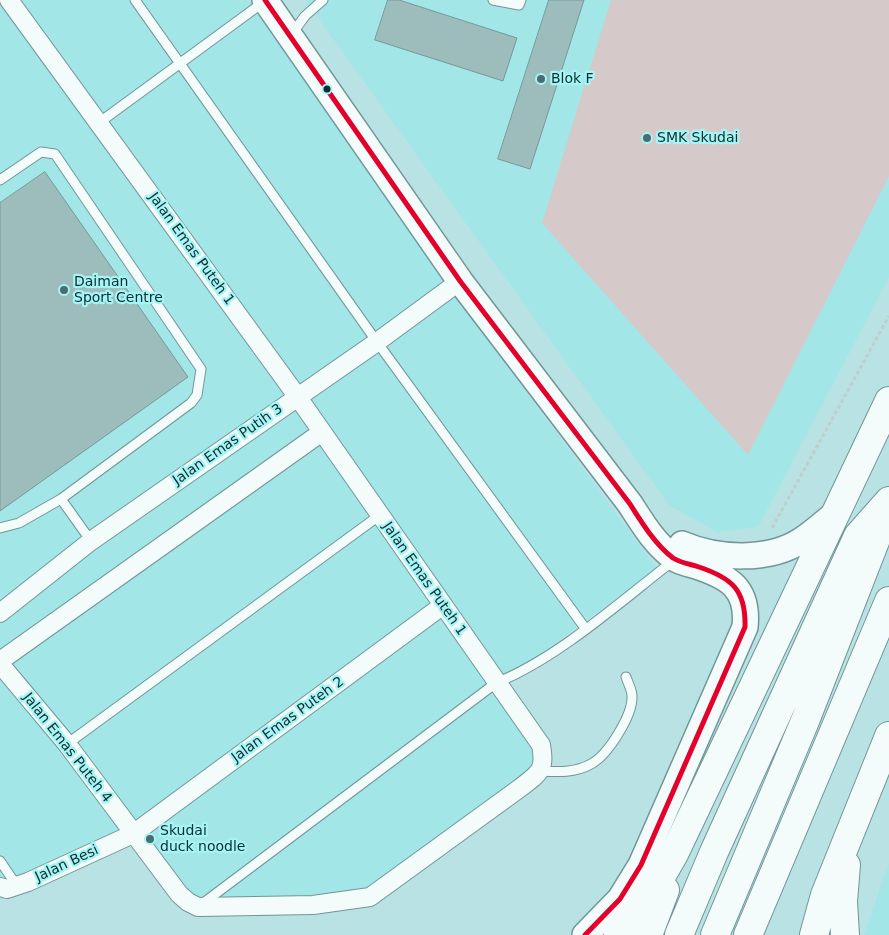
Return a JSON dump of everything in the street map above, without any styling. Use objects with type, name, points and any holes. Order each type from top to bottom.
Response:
[{"type":"highway","points":[[618,935],[647,901],[674,854],[889,401]]},
{"type":"highway","points":[[679,935],[858,536],[889,502]]},
{"type":"highway","points":[[715,935],[805,721],[889,502]]},
{"type":"highway","points":[[748,935],[836,731],[889,601]]},
{"type":"highway","points":[[814,935],[825,894],[889,736]]},
{"type":"highway","points":[[795,935],[822,873],[848,836]]},
{"type":"highway","points":[[845,935],[843,901],[848,836]]},
{"type":"highway","points":[[648,935],[661,905],[674,854]]},
{"type":"street","name":"Jalan Emas Puteh 1","points":[[9,0],[100,122],[297,396],[541,745],[544,760],[541,771]]},
{"type":"street","points":[[265,0],[460,281],[630,504],[654,541],[676,559],[728,579],[741,594],[747,610],[745,627],[641,865],[620,899],[585,935]]},
{"type":"street","name":"Jalan Emas Putih 3","points":[[0,613],[91,541],[377,342],[460,281]]},
{"type":"street","points":[[0,662],[322,432]]},
{"type":"street","points":[[630,504],[663,533],[683,545],[712,553],[758,555],[784,549],[802,540],[836,513]]},
{"type":"street","name":"Jalan Emas Puteh 2","points":[[133,834],[442,606]]},
{"type":"street","name":"Jalan Emas Puteh 4","points":[[0,662],[67,744],[133,834]]},
{"type":"street","points":[[133,834],[178,894],[198,907],[313,905],[370,897],[541,771]]},
{"type":"street","name":"Jalan Besi","points":[[9,886],[133,834]]},
{"type":"lane","points":[[135,0],[377,342],[585,628]]},
{"type":"lane","points":[[100,122],[265,0]]},
{"type":"lane","points":[[291,36],[305,16],[323,0]]},
{"type":"lane","points":[[493,0],[519,5],[521,0]]},
{"type":"lane","points":[[0,180],[41,152],[55,154],[200,369],[197,395],[191,404],[61,499],[19,523],[0,528]]},
{"type":"lane","points":[[61,499],[91,541]]},
{"type":"lane","points":[[67,744],[380,515]]},
{"type":"lane","points":[[198,907],[496,683],[521,673],[585,628],[676,559]]},
{"type":"lane","points":[[541,771],[565,773],[592,764],[607,748],[628,717],[632,695],[626,677]]},
{"type":"lane","points":[[0,861],[9,886]]},
{"type":"path","points":[[758,555],[889,316]]},
{"type":"shaded area","points":[[0,0],[249,0],[459,301],[657,569],[518,670],[488,682],[535,750],[535,767],[363,893],[202,899],[187,893],[134,824],[6,882],[0,880]]},
{"type":"shaded area","name":"SMK Skudai","points":[[305,0],[889,0],[889,277],[758,527],[717,532],[669,505]]},
{"type":"shaded area","points":[[611,0],[889,0],[889,176],[748,455],[542,223]]},
{"type":"shaded area","points":[[889,863],[889,935],[864,935]]},
{"type":"building","points":[[388,0],[399,0],[517,38],[503,81],[375,40]]},
{"type":"building","name":"Blok F","points":[[549,0],[584,0],[530,169],[498,159]]},
{"type":"building","name":"Daiman Sport Centre","points":[[45,172],[188,377],[0,511],[0,203]]},
{"type":"transit line","points":[[265,0],[460,281],[630,504],[655,540],[673,558],[720,576],[735,587],[740,595],[745,614],[745,627],[641,865],[620,899],[585,935]]},
{"type":"place","name":"Blok F","points":[[541,79]]},
{"type":"place","name":"SMK Skudai","points":[[647,138]]},
{"type":"place","name":"Daiman Sport Centre","points":[[64,290]]},
{"type":"place","name":"Skudai duck noodle","points":[[150,839]]}]
